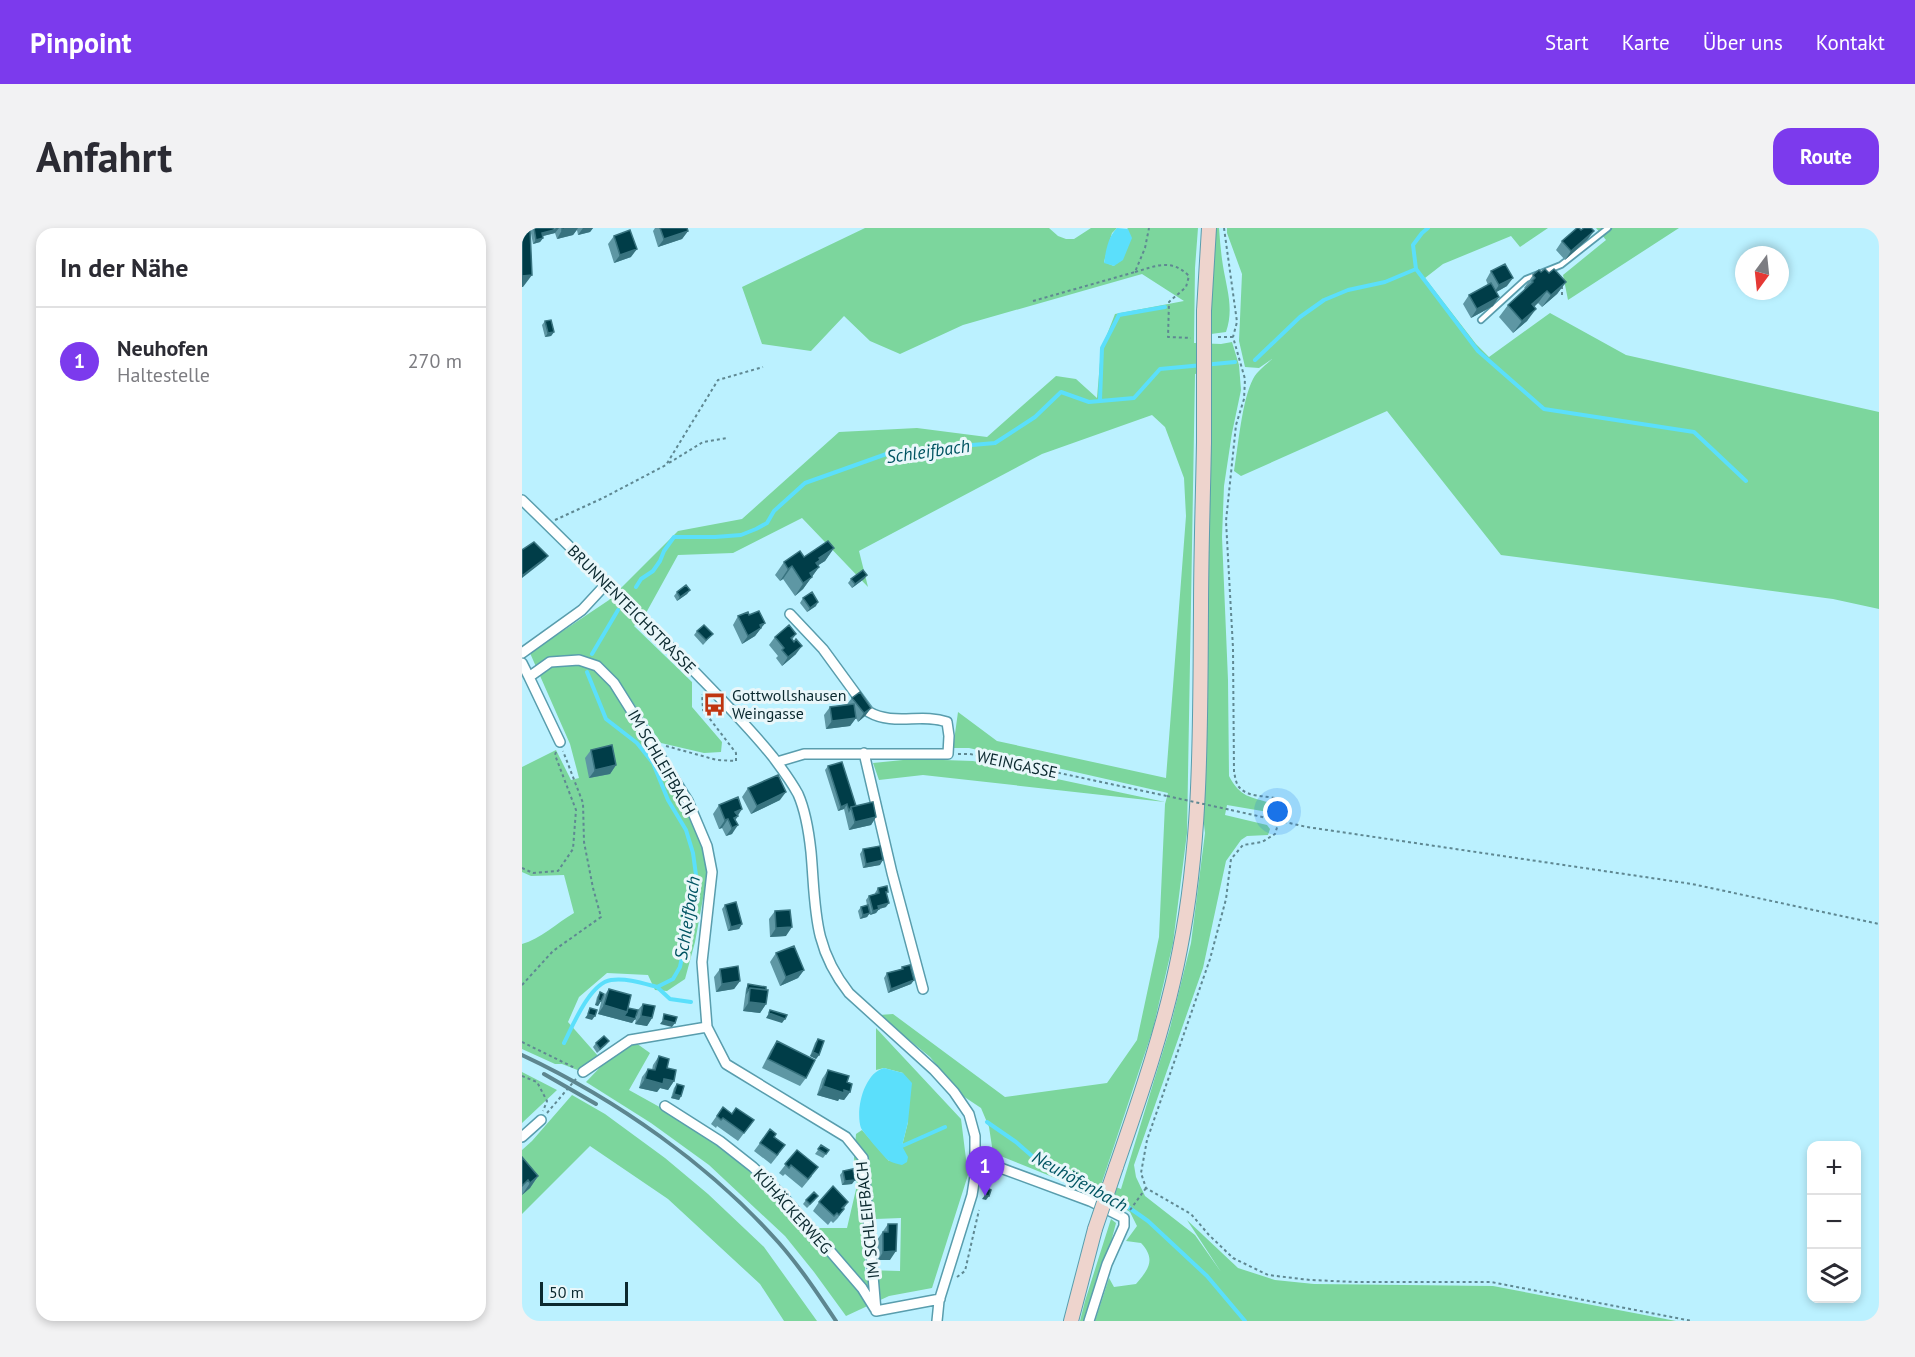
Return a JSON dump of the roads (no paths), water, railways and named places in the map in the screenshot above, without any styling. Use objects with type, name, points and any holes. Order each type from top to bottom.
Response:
[{"type":"main road","points":[[1071,1321],[1095,1229],[1141,1096],[1162,1024],[1180,949],[1191,877],[1201,707],[1204,311],[1209,228]]},
{"type":"street","name":"BRUNNENTEICHSTRASSE","points":[[522,500],[705,682],[752,731],[791,780],[806,816],[818,933],[827,959],[849,993],[934,1071],[954,1092],[969,1114],[975,1136],[976,1162],[972,1195],[940,1299],[937,1321]]},
{"type":"street","points":[[522,653],[582,610],[607,583]]},
{"type":"street","points":[[777,762],[804,754],[948,754],[947,722],[935,718],[880,719],[869,712],[823,650],[790,614]]},
{"type":"street","name":"IM SCHLEIFBACH","points":[[529,677],[550,662],[579,660],[597,666],[614,683],[687,801],[707,846],[712,872],[702,962],[708,1027],[726,1064],[846,1137],[863,1158],[876,1311]]},
{"type":"street","points":[[522,663],[560,742]]},
{"type":"street","points":[[864,753],[892,873],[923,989]]},
{"type":"street","points":[[583,1072],[630,1040],[708,1027]]},
{"type":"street","name":"KÜHÄCKERWEG","points":[[665,1106],[720,1141],[753,1167],[780,1193],[862,1288],[876,1311]]},
{"type":"street","points":[[522,1137],[541,1120]]},
{"type":"street","points":[[976,1162],[987,1163],[1090,1201],[1124,1218],[1124,1226],[1107,1264],[1089,1321]]},
{"type":"street","points":[[876,1311],[940,1299]]},
{"type":"lane","points":[[1481,320],[1526,279],[1561,265],[1608,228]]},
{"type":"water","points":[[1117,228],[1128,229],[1132,238],[1123,260],[1114,266],[1104,263],[1109,240]]},
{"type":"water","points":[[884,1068],[903,1073],[912,1083],[908,1122],[902,1146],[908,1157],[907,1162],[902,1165],[886,1158],[861,1128],[859,1120],[860,1102],[866,1084],[877,1071]]},
{"type":"waterway","name":"Schleifbach","points":[[1255,360],[1300,317],[1324,300],[1348,290],[1385,282],[1416,269],[1413,245],[1428,228]]},
{"type":"waterway","points":[[1416,269],[1478,351],[1544,409],[1694,432],[1746,481]]},
{"type":"waterway","points":[[1100,400],[1102,348],[1119,315],[1165,307]]},
{"type":"waterway","name":"Schleifbach","points":[[636,587],[641,579],[653,571],[674,537],[741,535],[756,529],[767,523],[774,511],[805,483],[892,452],[995,443],[1035,417],[1061,392],[1089,402],[1134,398],[1160,369],[1235,362]]},
{"type":"waterway","name":"Schleifbach","points":[[592,654],[618,610]]},
{"type":"waterway","name":"Schleifbach","points":[[564,1043],[583,1006],[603,983],[623,980],[657,987],[673,979],[680,967],[696,875],[693,853],[686,830],[668,800],[653,763],[637,743],[606,719],[587,672]]},
{"type":"waterway","name":"Neuhöfenbach","points":[[657,987],[670,999],[691,1002]]},
{"type":"waterway","name":"Neuhöfenbach","points":[[987,1122],[1032,1156],[1104,1191]]},
{"type":"waterway","name":"Neuhöfenbach","points":[[900,1144],[902,1146],[945,1127]]},
{"type":"waterway","name":"Neuhöfenbach","points":[[1111,1195],[1148,1221],[1207,1276],[1245,1321]]},
{"type":"railway","points":[[522,1055],[626,1113],[660,1136],[723,1187],[787,1252],[836,1321]]},
{"type":"railway","points":[[544,1074],[596,1104]]},
{"type":"place","name":"Gottwollshausen Weingasse","points":[[714,704]]},
{"type":"place","name":"Neuhofen","points":[[985,1196]]}]
